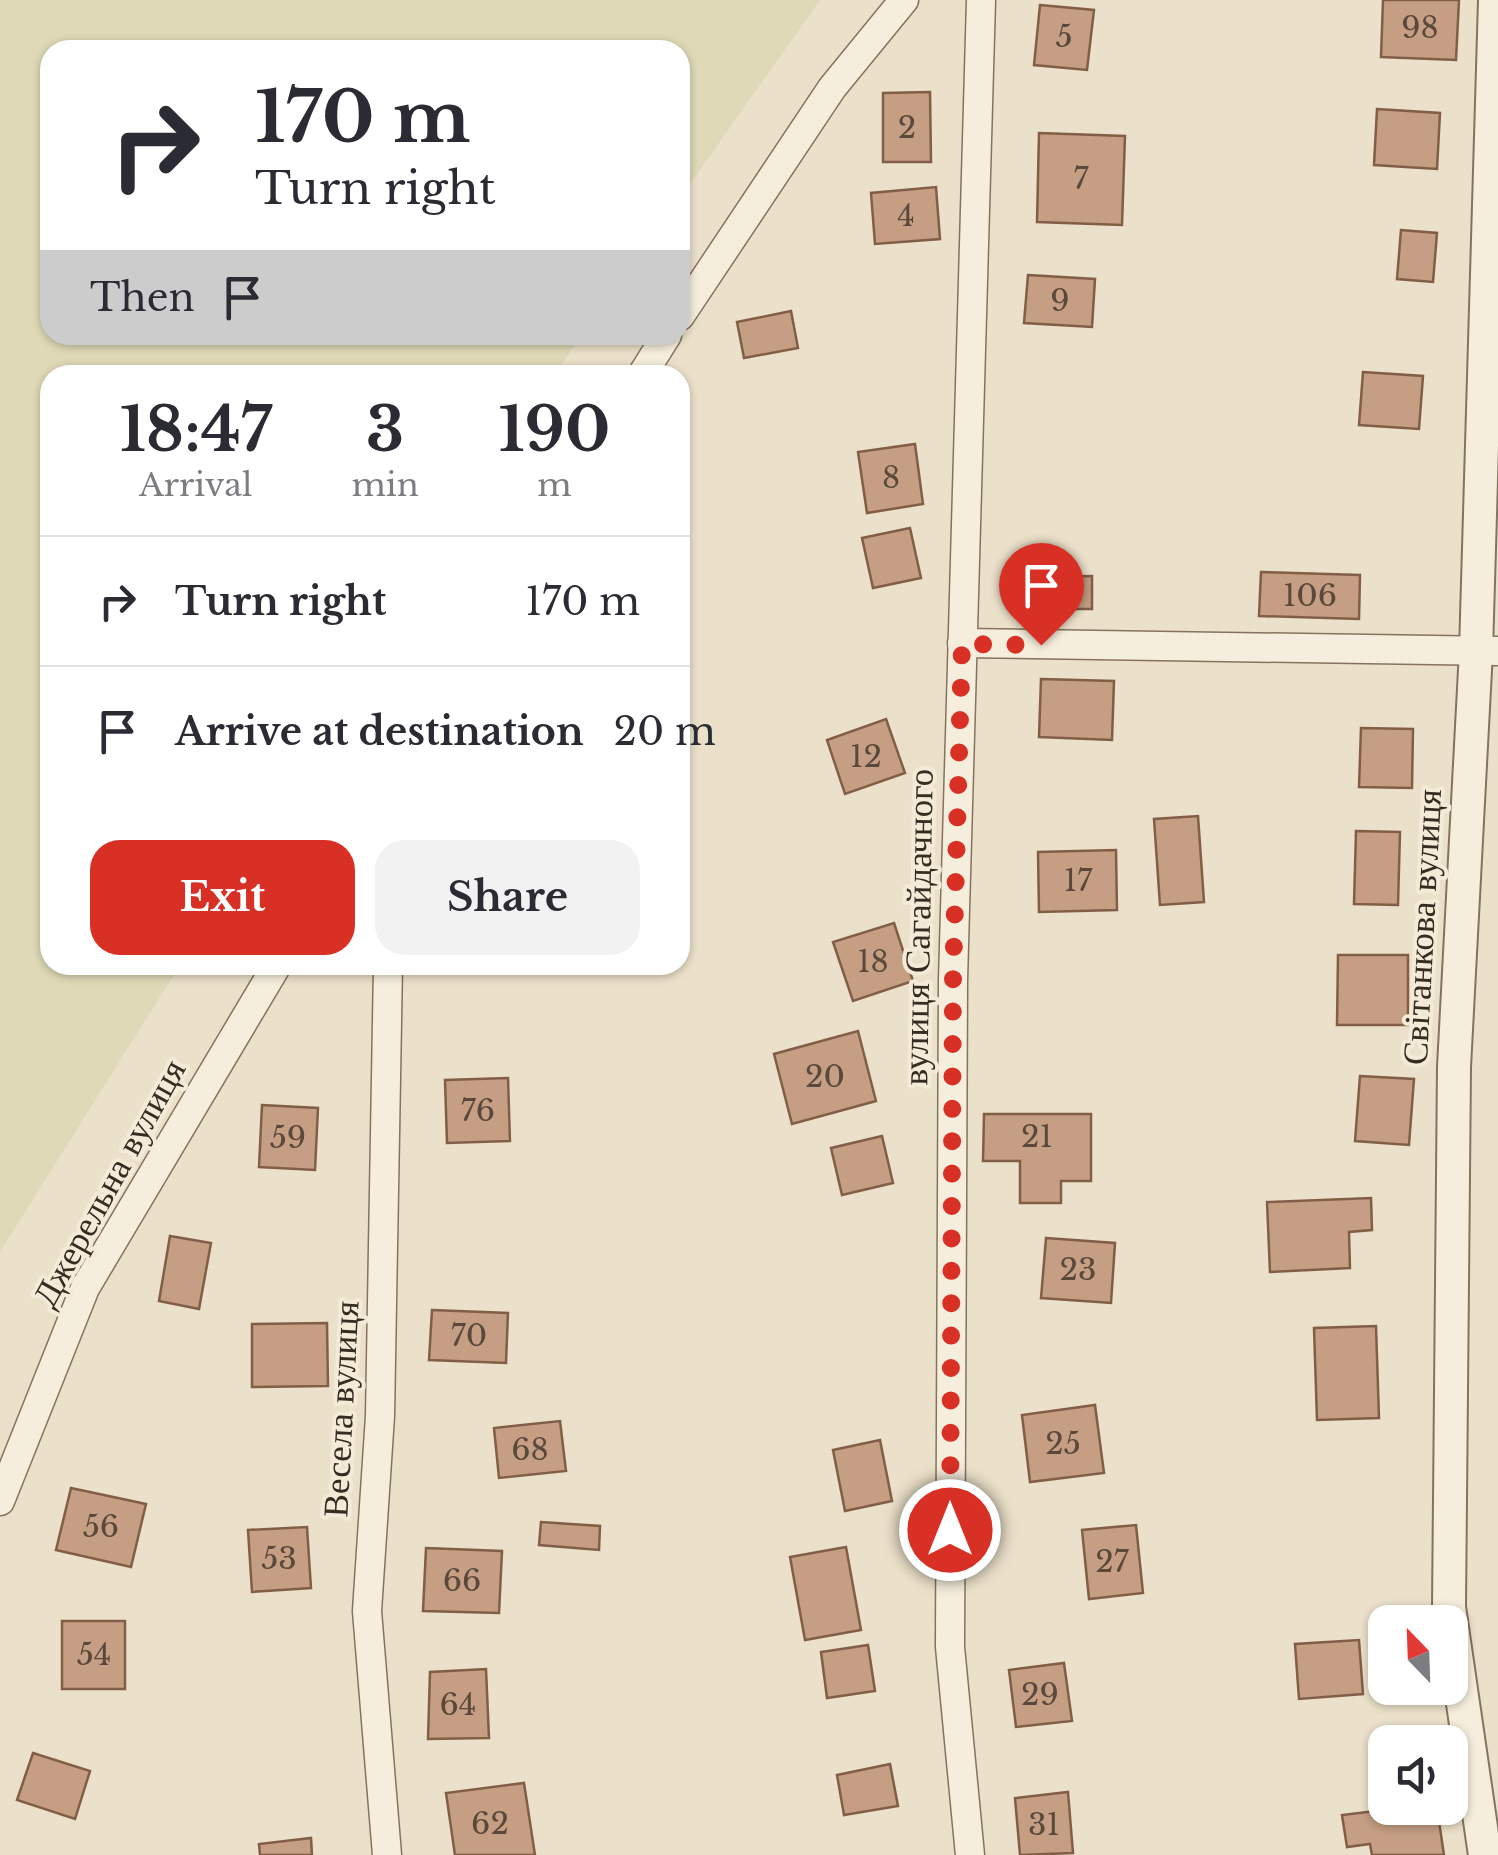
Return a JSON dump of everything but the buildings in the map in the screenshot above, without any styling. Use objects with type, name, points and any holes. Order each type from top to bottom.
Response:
[{"type":"street","points":[[690,301],[832,88],[904,0]]},
{"type":"street","name":"вулиця Сагайдачного","points":[[970,1855],[950,1648],[953,1000],[980,0]]},
{"type":"street","name":"Світанкова вулиця","points":[[1485,1855],[1449,1606],[1454,1068],[1487,651],[1495,0]]},
{"type":"street","points":[[962,644],[1487,651]]},
{"type":"street","name":"Джерельна вулиця","points":[[0,1500],[85,1288],[270,975]]},
{"type":"street","name":"Весела вулиця","points":[[387,1855],[368,1611],[380,1396],[388,975]]},
{"type":"shaded area","points":[[0,0],[820,0],[690,184],[690,40],[40,40],[40,345],[575,345],[561,365],[40,365],[40,975],[174,975],[0,1252]]},
{"type":"route","points":[[950,1530],[953,980],[962,644],[1041,645]]}]
